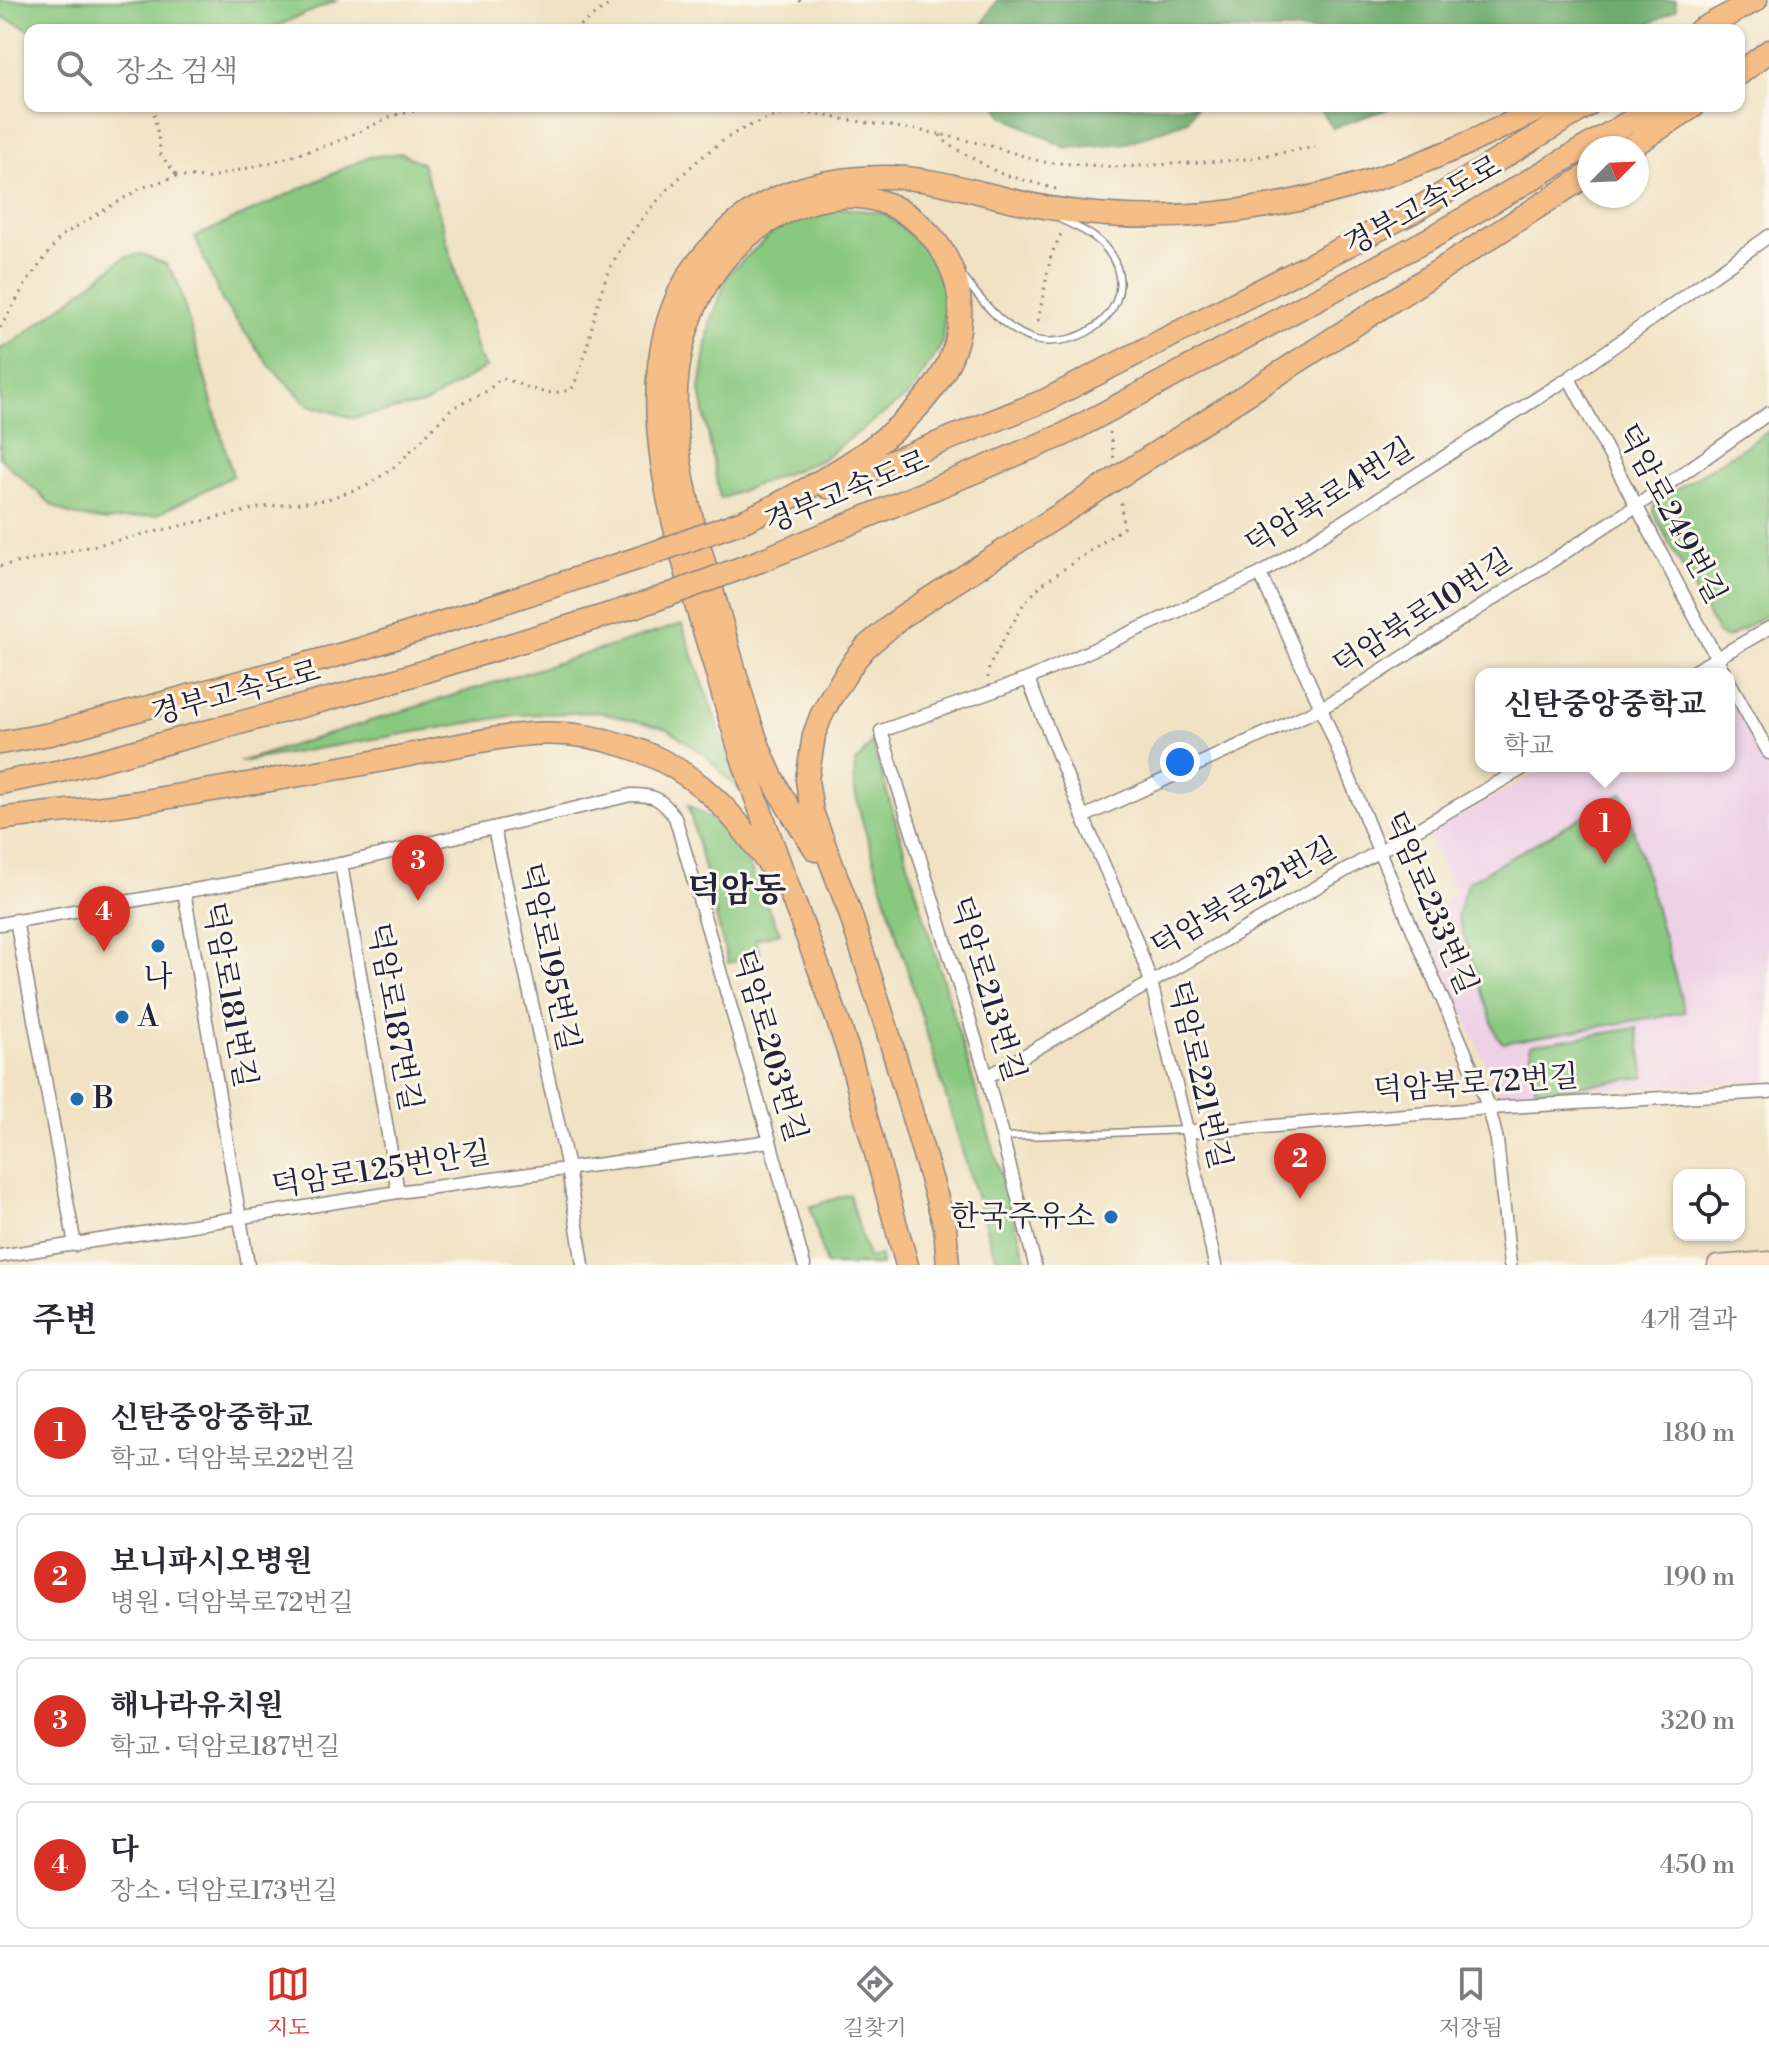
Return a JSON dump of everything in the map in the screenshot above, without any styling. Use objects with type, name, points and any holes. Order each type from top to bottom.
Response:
[{"type":"highway","points":[[1711,24],[1757,0]]},
{"type":"highway","points":[[1721,24],[1757,0]]},
{"type":"highway","points":[[1745,53],[1769,38]]},
{"type":"highway","points":[[1745,69],[1769,51]]},
{"type":"highway","points":[[907,1265],[846,1042],[741,753],[672,521],[662,464],[658,416],[659,370],[678,296],[692,271],[737,221],[761,205],[817,184],[854,179],[906,178],[933,180],[1027,203],[1085,213],[1139,216],[1227,212],[1330,192],[1391,174],[1459,147],[1533,112]]},
{"type":"highway","name":"경부고속도로","points":[[0,743],[50,734],[364,648],[639,558],[746,520],[1046,400],[1411,213],[1577,112]]},
{"type":"highway","name":"경부고속도로","points":[[0,783],[61,771],[380,685],[652,601],[760,561],[1063,435],[1431,238],[1646,112]]},
{"type":"highway","points":[[1648,136],[1685,112]]},
{"type":"highway","points":[[948,1265],[945,1226],[886,1026],[849,910],[812,812],[807,780],[814,735],[843,678],[866,647],[922,604],[1577,182]]},
{"type":"highway","points":[[746,520],[815,484],[868,449],[912,414],[934,389],[950,359],[960,320],[960,298],[945,254],[913,217],[885,202],[855,196],[819,201],[782,214],[739,243],[714,271],[696,305],[682,343],[675,409],[682,482],[688,507],[738,680],[769,771],[826,865],[849,910]]},
{"type":"highway","points":[[0,819],[135,803],[529,733],[581,735],[641,751],[692,778],[743,828],[798,911]]},
{"type":"street","name":"덕암북로4번길","points":[[881,731],[1028,679],[1260,574],[1569,378],[1769,236]]},
{"type":"street","name":"덕암로249번길","points":[[1569,378],[1722,668]]},
{"type":"street","name":"덕암북로10번길","points":[[1083,817],[1348,693],[1638,505],[1769,413]]},
{"type":"street","name":"덕암로233번길","points":[[1260,574],[1321,708],[1489,1108],[1497,1140],[1510,1265]]},
{"type":"street","points":[[1700,668],[1769,628]]},
{"type":"street","name":"덕암로221번길","points":[[1028,679],[1151,982],[1187,1130],[1215,1265]]},
{"type":"street","points":[[1735,692],[1769,753]]},
{"type":"street","name":"덕암로213번길","points":[[881,731],[987,1077],[1035,1265]]},
{"type":"street","name":"덕암북로22번길","points":[[987,1077],[1517,772]]},
{"type":"street","name":"덕암로195번길","points":[[583,1265],[568,1168],[494,829],[631,795],[662,800]]},
{"type":"street","name":"덕암로203번길","points":[[662,800],[675,817],[804,1265]]},
{"type":"street","points":[[341,864],[494,829]]},
{"type":"street","name":"덕암로181번길","points":[[248,1265],[184,891],[341,864]]},
{"type":"street","name":"덕암로187번길","points":[[341,864],[398,1192]]},
{"type":"street","points":[[0,924],[184,891]]},
{"type":"street","points":[[16,920],[75,1245]]},
{"type":"street","name":"덕암북로72번길","points":[[1187,1130],[1203,1132],[1489,1108],[1769,1092]]},
{"type":"street","name":"덕암로125번안길","points":[[0,1256],[398,1192],[770,1141]]},
{"type":"street","points":[[1717,1265],[1769,1261]]},
{"type":"lane","points":[[945,254],[991,310],[1026,335],[1037,340],[1056,341],[1079,336],[1096,327],[1112,312],[1118,294],[1119,274],[1112,257],[1089,233],[1027,203]]},
{"type":"lane","points":[[1003,1137],[1187,1130]]},
{"type":"path","points":[[582,24],[616,0]]},
{"type":"path","points":[[154,112],[161,155],[177,176]]},
{"type":"path","points":[[0,328],[27,282],[61,236],[141,188],[177,176],[208,178],[276,161],[334,143],[395,115],[410,112]]},
{"type":"path","points":[[0,566],[263,507],[325,500],[368,485],[398,464],[451,409],[487,391],[501,378],[541,394],[558,394],[572,389],[582,369],[589,333],[607,275],[629,236],[677,181],[708,153],[735,133],[765,120],[789,113],[815,115],[939,134],[1043,162],[1119,167],[1239,160],[1315,147]]},
{"type":"path","points":[[939,134],[949,145],[999,173],[1064,192]]},
{"type":"path","points":[[1038,321],[1051,255],[1064,227]]},
{"type":"path","points":[[1109,423],[1114,460]]},
{"type":"path","points":[[987,693],[989,666],[1023,605],[1041,585],[1123,528],[1121,501]]},
{"type":"shaded area","points":[[1735,707],[1769,775],[1769,1081],[1500,1095],[1419,913],[1455,894],[1428,834],[1538,772],[1735,772]]},
{"type":"green space","points":[[0,0],[338,0],[281,24],[24,24],[24,27],[0,16]]},
{"type":"green space","points":[[997,0],[1676,0],[1676,9],[1650,24],[983,24]]},
{"type":"green space","points":[[1001,112],[1193,112],[1188,121],[1127,143],[1066,148]]},
{"type":"green space","points":[[1323,112],[1379,112],[1332,128]]},
{"type":"green space","points":[[401,153],[422,163],[439,212],[478,355],[486,367],[425,404],[353,418],[309,405],[270,366],[222,301],[195,237],[369,157]]},
{"type":"green space","points":[[835,207],[884,213],[926,248],[946,285],[942,344],[910,394],[821,460],[720,499],[700,390],[710,324],[728,274],[774,231]]},
{"type":"green space","points":[[142,254],[166,264],[177,280],[233,476],[156,515],[105,521],[69,514],[52,505],[0,458],[0,349],[14,342],[125,257]]},
{"type":"green space","points":[[1769,431],[1769,613],[1728,638],[1718,634],[1653,512],[1655,503]]},
{"type":"green space","points":[[682,624],[741,792],[707,757],[668,729],[599,712],[516,715],[239,762]]},
{"type":"green space","points":[[872,742],[1028,1265],[1000,1265],[990,1242],[862,820],[854,787],[855,763]]},
{"type":"green space","points":[[1623,793],[1685,1012],[1503,1043],[1497,1037],[1457,915],[1468,882]]},
{"type":"green space","points":[[688,805],[722,826],[747,861],[780,933],[755,939],[760,955],[728,963]]},
{"type":"green space","points":[[1637,1028],[1645,1077],[1536,1092],[1530,1045]]},
{"type":"green space","points":[[849,1194],[868,1258],[880,1255],[881,1265],[826,1265],[810,1207]]},
{"type":"place","name":"신탄중앙중학교","points":[[1605,864]]},
{"type":"place","name":"해나라유치원","points":[[418,901]]},
{"type":"place","name":"나","points":[[158,946]]},
{"type":"place","name":"다","points":[[104,952]]},
{"type":"place","name":"A","points":[[122,1017]]},
{"type":"place","name":"B","points":[[77,1099]]},
{"type":"place","name":"보니파시오병원","points":[[1300,1199]]},
{"type":"place","name":"한국주유소","points":[[1111,1217]]},
{"type":"district","name":"덕암동","points":[[737,891]]}]
